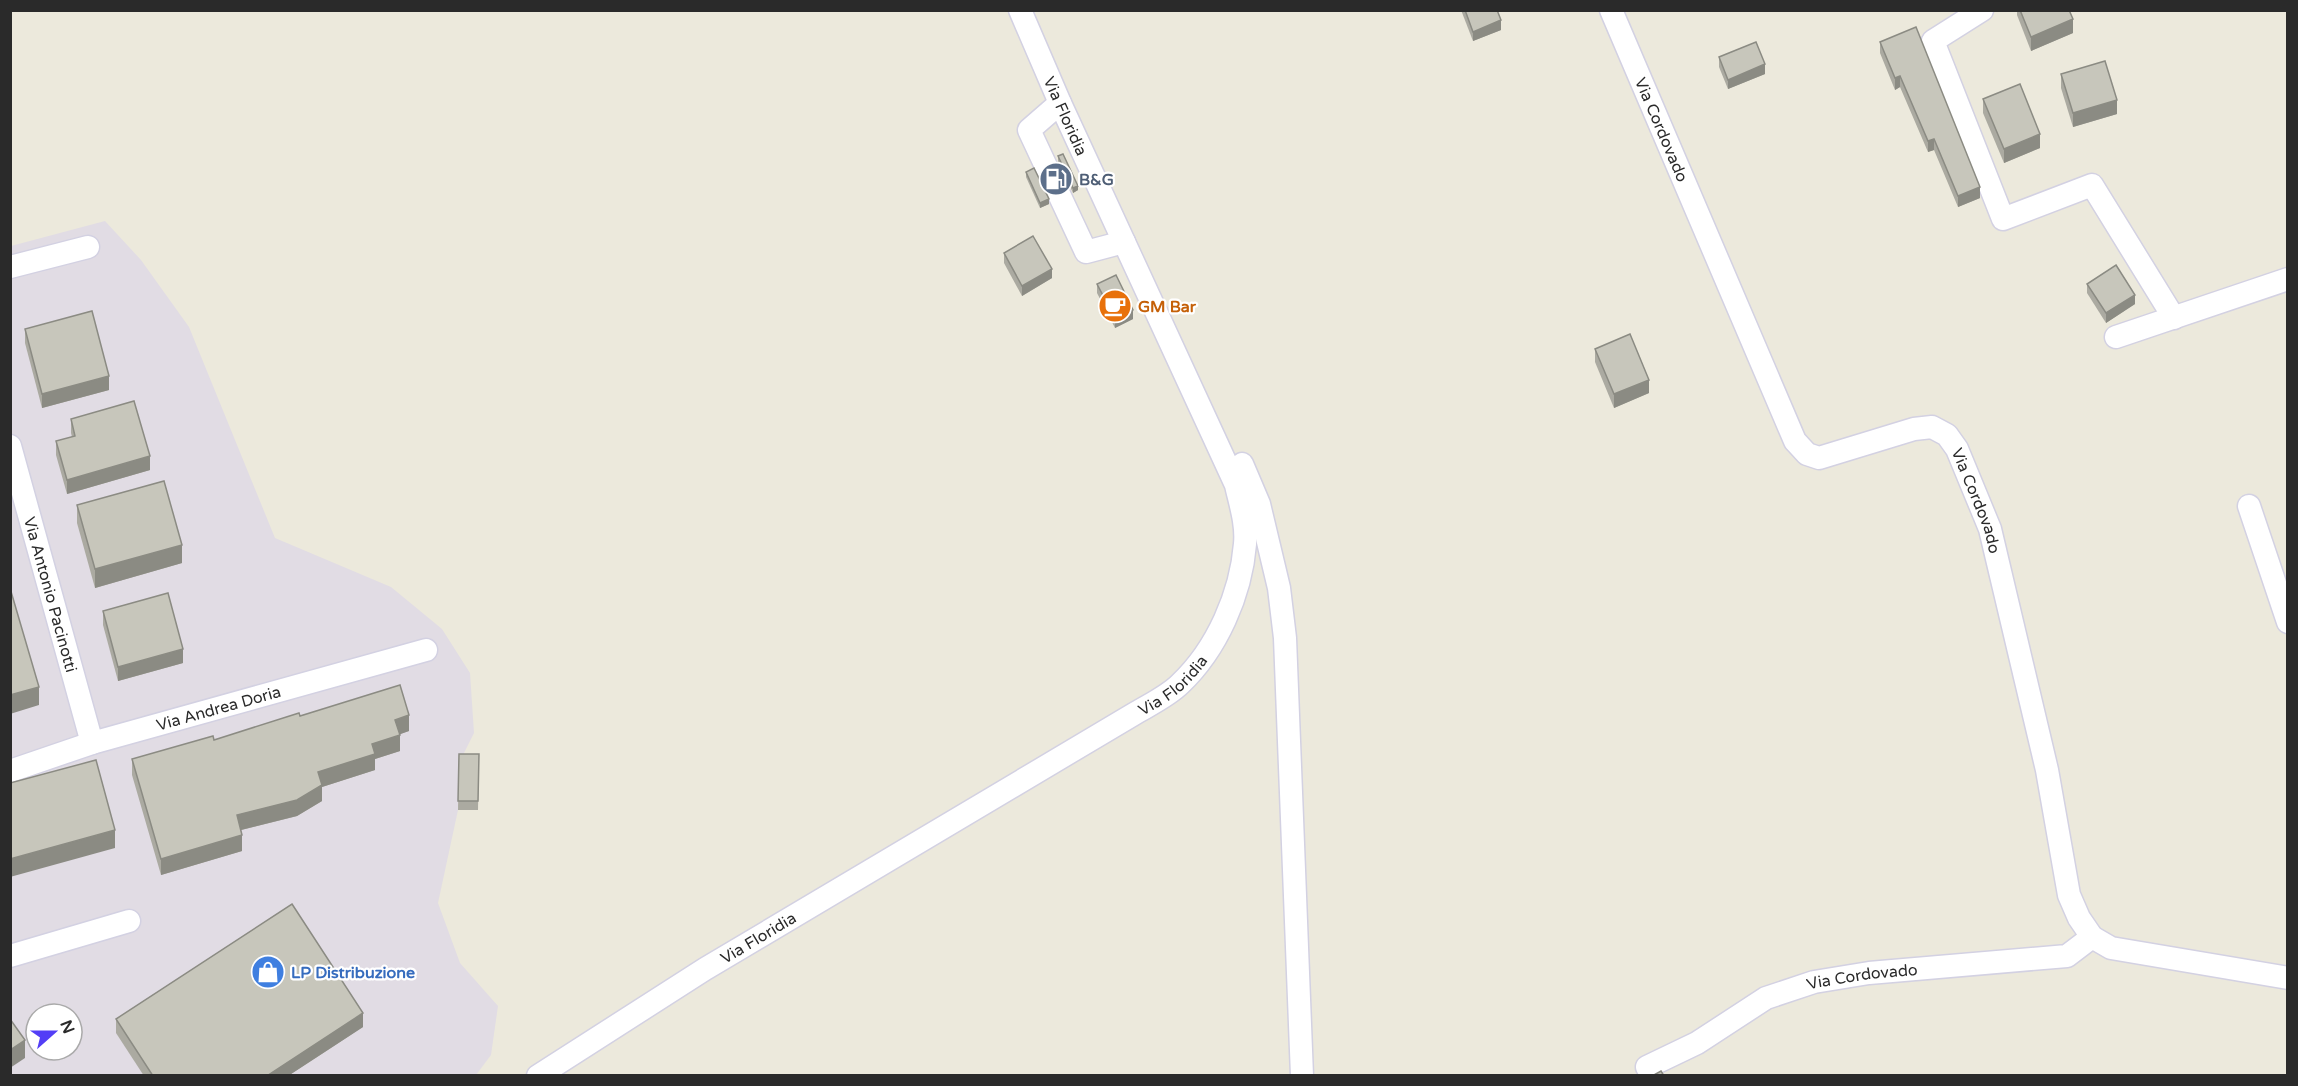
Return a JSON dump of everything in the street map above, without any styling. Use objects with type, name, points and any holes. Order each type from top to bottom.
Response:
[{"type":"street","name":"Via Floridia","points":[[538,1076],[705,969],[1179,685],[1208,651],[1226,618],[1239,576],[1246,542],[1243,514],[1236,485],[1060,103],[1020,10]]},
{"type":"street","name":"Via Cordovado","points":[[1611,10],[1795,441],[1807,454],[1819,458],[1914,429],[1932,427],[1947,435],[1957,449],[1990,529],[2047,770],[2069,895],[2079,918],[2092,937],[2067,956],[1869,973],[1814,982],[1766,998],[1697,1043],[1647,1067]]},
{"type":"street","points":[[1982,10],[1933,41],[2003,219],[2092,185],[2174,318]]},
{"type":"street","points":[[1060,103],[1029,130],[1033,141],[1086,252],[1124,242]]},
{"type":"street","points":[[10,267],[88,247]]},
{"type":"street","points":[[2116,337],[2288,279]]},
{"type":"street","name":"Via Antonio Pacinotti","points":[[10,446],[92,743]]},
{"type":"street","points":[[1220,447],[1236,451],[1259,504],[1279,588],[1285,639],[1302,1076]]},
{"type":"street","points":[[2249,506],[2288,622]]},
{"type":"street","name":"Via Andrea Doria","points":[[10,771],[92,743],[426,650]]},
{"type":"street","points":[[10,956],[129,921]]},
{"type":"street","points":[[2092,937],[2111,948],[2288,978]]},
{"type":"shaded area","points":[[105,221],[141,260],[189,327],[275,538],[391,587],[442,629],[470,673],[474,733],[459,763],[458,810],[438,903],[460,963],[498,1006],[491,1055],[476,1075],[11,1076],[11,246]]},
{"type":"building","points":[[1465,10],[1497,10],[1501,20],[1473,32]]},
{"type":"building","points":[[2020,10],[2069,10],[2073,19],[2031,37]]},
{"type":"building","points":[[1916,27],[1980,187],[1958,196],[1934,139],[1928,141],[1900,76],[1895,78],[1880,42]]},
{"type":"building","points":[[1756,42],[1765,64],[1728,80],[1719,57]]},
{"type":"building","points":[[2105,61],[2117,100],[2073,113],[2061,74]]},
{"type":"building","points":[[2020,84],[2040,134],[2004,149],[1983,99]]},
{"type":"building","points":[[1063,154],[1078,186],[1073,188],[1058,156]]},
{"type":"building","points":[[1034,168],[1049,199],[1040,203],[1026,172]]},
{"type":"building","points":[[1033,236],[1052,269],[1022,286],[1004,253]]},
{"type":"building","points":[[2116,265],[2135,295],[2106,313],[2087,284]]},
{"type":"building","name":"GM Bar","points":[[1116,275],[1133,310],[1115,318],[1097,284]]},
{"type":"building","points":[[92,311],[109,376],[42,394],[25,329]]},
{"type":"building","points":[[1630,334],[1649,380],[1614,394],[1595,349]]},
{"type":"building","points":[[134,401],[150,456],[67,480],[56,441],[75,436],[71,419]]},
{"type":"building","points":[[164,481],[182,545],[95,569],[77,505]]},
{"type":"building","points":[[10,588],[39,687],[10,695]]},
{"type":"building","points":[[168,593],[183,649],[118,667],[103,611]]},
{"type":"building","points":[[400,685],[409,715],[395,720],[400,735],[372,744],[375,754],[318,772],[322,785],[297,800],[237,815],[242,835],[161,859],[132,759],[213,736],[214,740]]},
{"type":"building","points":[[459,754],[479,754],[478,801],[458,801]]},
{"type":"building","points":[[96,760],[115,830],[10,859],[10,783]]},
{"type":"building","name":"LP Distribuzione","points":[[292,904],[363,1013],[267,1076],[153,1076],[116,1019]]},
{"type":"building","points":[[10,1019],[24,1041],[10,1050]]},
{"type":"building","points":[[1661,1071],[1664,1076],[1652,1076]]},
{"type":"place","name":"B&G","points":[[1056,179]]},
{"type":"place","name":"GM Bar","points":[[1115,306]]},
{"type":"place","name":"LP Distribuzione","points":[[268,972]]}]
